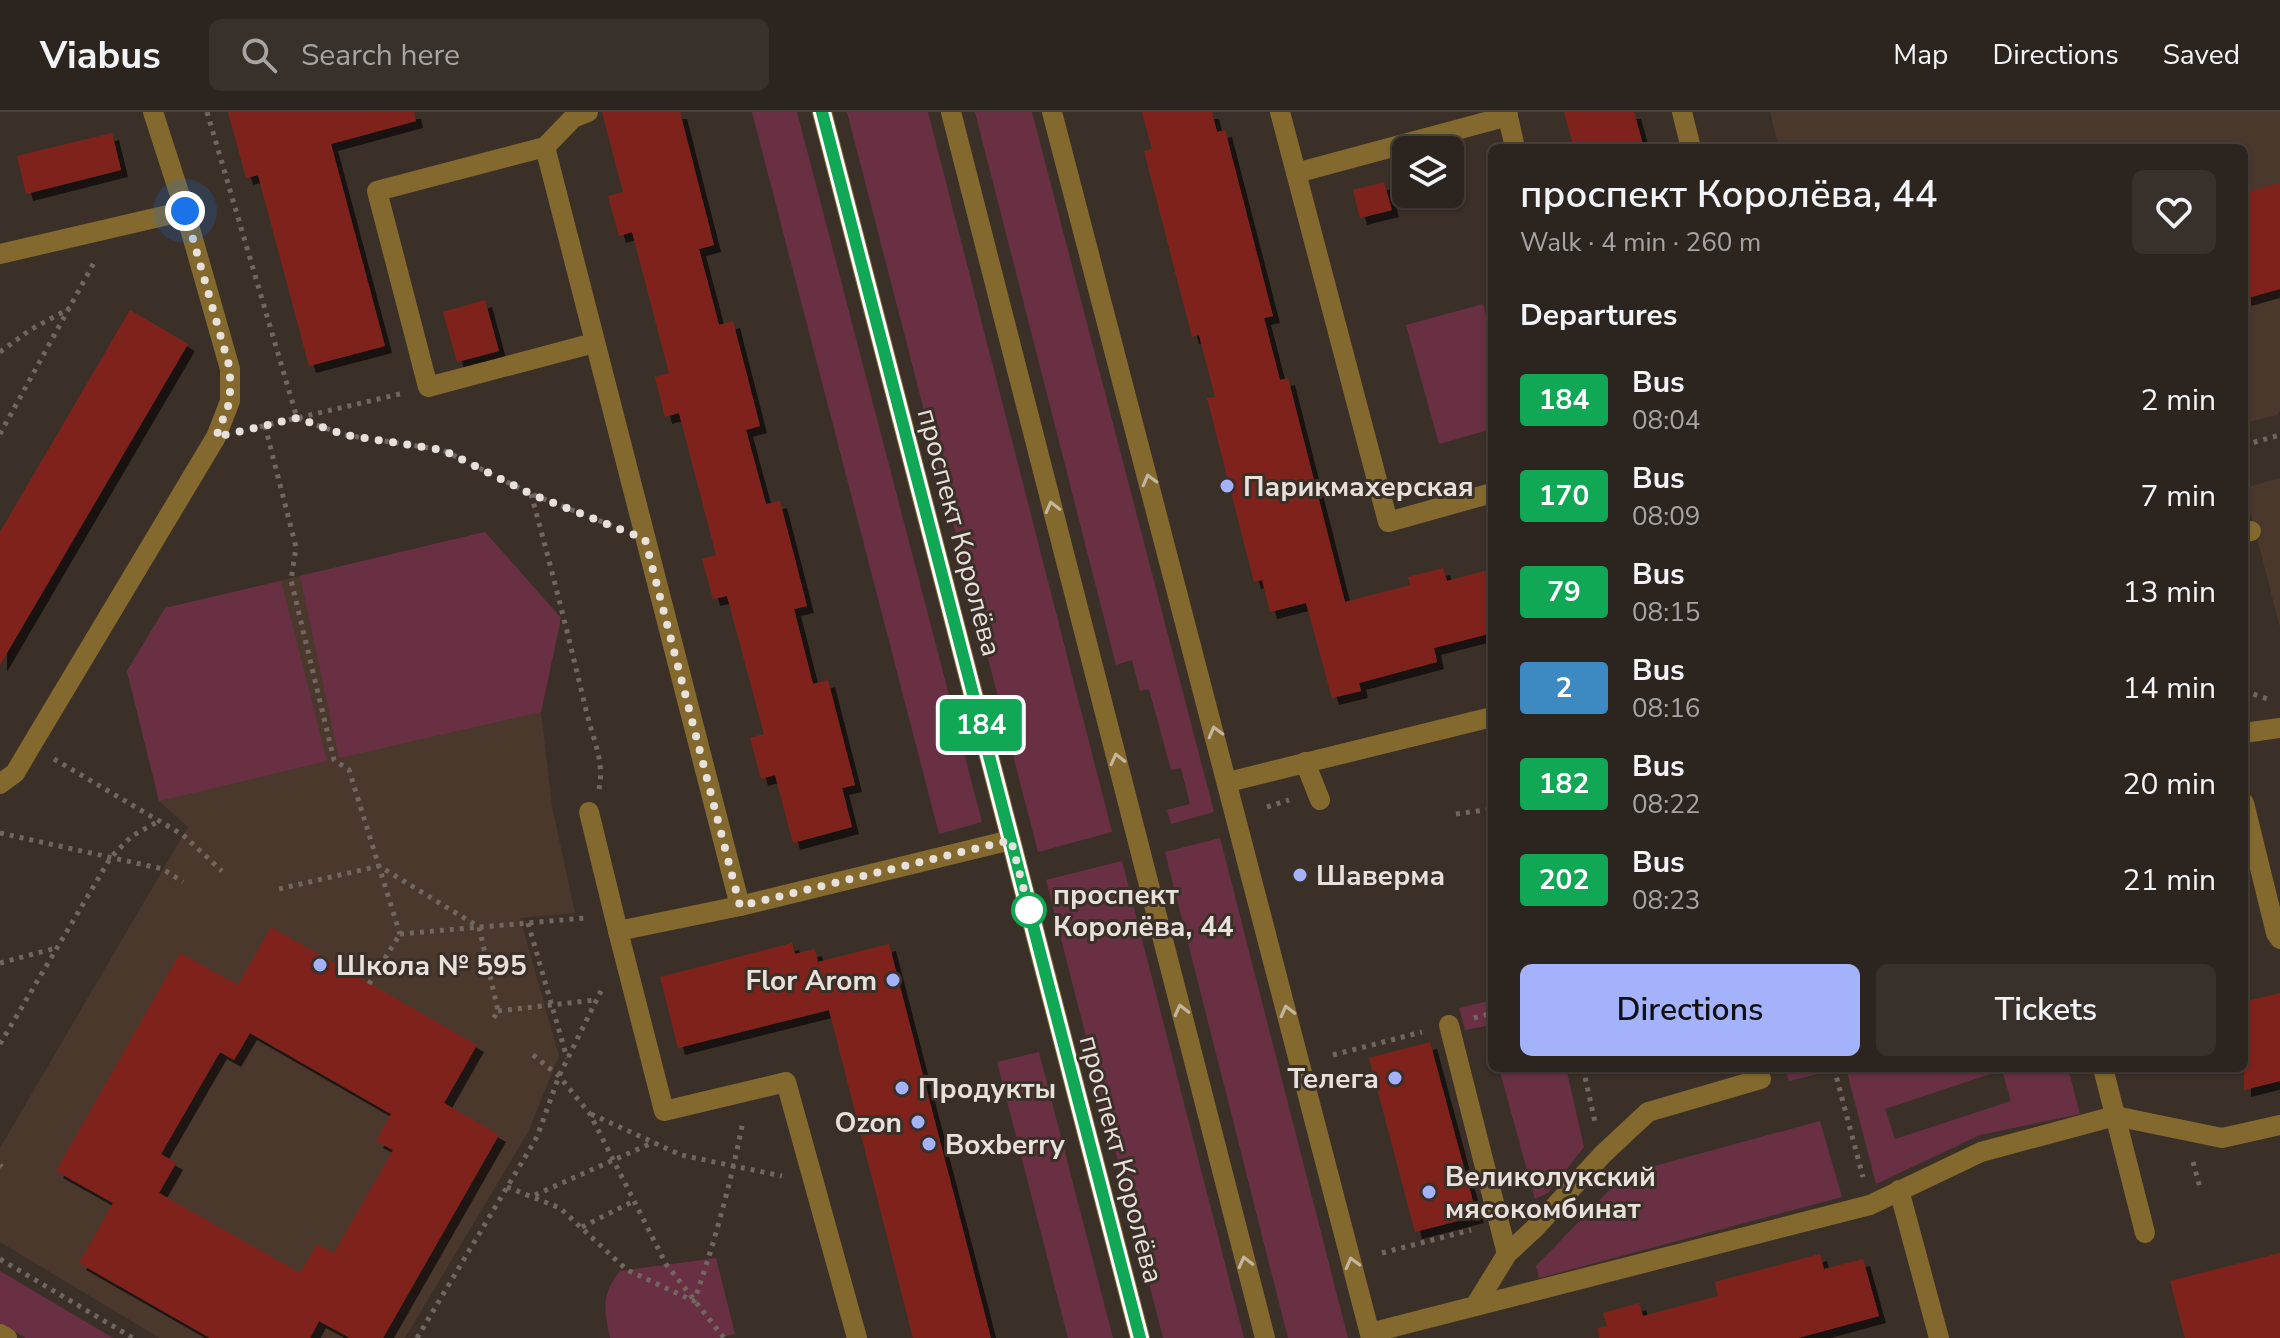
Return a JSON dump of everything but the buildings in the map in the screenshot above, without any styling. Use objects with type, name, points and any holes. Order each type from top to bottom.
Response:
[{"type":"street","points":[[0,784],[15,773],[216,437],[230,401],[230,369],[153,112]]},
{"type":"street","points":[[588,112],[573,118],[545,147],[377,191],[428,387],[594,343]]},
{"type":"street","name":"проспект Королёва","points":[[822,112],[1140,1338]]},
{"type":"street","points":[[951,112],[1265,1338]]},
{"type":"street","points":[[1052,112],[1371,1335],[1870,1205],[1981,1152],[2115,1116],[2222,1138],[2280,1125]]},
{"type":"street","points":[[1280,112],[1388,522],[1488,494]]},
{"type":"street","points":[[1682,112],[1690,144]]},
{"type":"street","points":[[1296,173],[1507,114],[1514,144]]},
{"type":"street","points":[[545,147],[740,906]]},
{"type":"street","points":[[0,254],[185,211]]},
{"type":"street","points":[[1228,782],[1488,718]]},
{"type":"street","points":[[2248,732],[2280,728]]},
{"type":"street","points":[[1305,762],[1320,800]]},
{"type":"street","points":[[589,812],[664,1111],[786,1082],[857,1338]]},
{"type":"street","points":[[2248,819],[2280,939]]},
{"type":"street","points":[[618,932],[740,906],[1011,840]]},
{"type":"street","points":[[1449,1025],[1507,1254]]},
{"type":"street","points":[[2104,1072],[2145,1233]]},
{"type":"street","points":[[1475,1306],[1507,1254],[1648,1112],[1761,1079]]},
{"type":"street","points":[[1899,1190],[1939,1338]]},
{"type":"street","points":[[0,1334],[7,1338]]},
{"type":"path","points":[[207,112],[297,418]]},
{"type":"path","points":[[0,434],[112,230]]},
{"type":"path","points":[[0,352],[30,330],[71,307]]},
{"type":"path","points":[[216,437],[428,387]]},
{"type":"path","points":[[297,418],[345,435],[443,450],[531,494],[645,539]]},
{"type":"path","points":[[265,426],[296,547],[291,580],[334,760],[349,770],[400,934],[369,984]]},
{"type":"path","points":[[2248,444],[2280,435]]},
{"type":"path","points":[[531,494],[601,758],[600,785],[589,812]]},
{"type":"path","points":[[2248,692],[2280,703]]},
{"type":"path","points":[[31,746],[183,835],[222,871]]},
{"type":"path","points":[[1456,814],[1488,810]]},
{"type":"path","points":[[0,1044],[111,857],[132,836],[159,821]]},
{"type":"path","points":[[0,833],[163,869],[183,882]]},
{"type":"path","points":[[279,889],[379,866],[479,927],[498,1011],[493,1019]]},
{"type":"path","points":[[400,934],[528,923],[618,932],[596,1000],[559,1076],[537,1137],[417,1338]]},
{"type":"path","points":[[528,923],[568,1059]]},
{"type":"path","points":[[0,963],[57,948]]},
{"type":"path","points":[[498,1011],[596,1000]]},
{"type":"path","points":[[1333,1055],[1449,1025]]},
{"type":"path","points":[[533,1055],[559,1076],[590,1114],[666,1264],[724,1338]]},
{"type":"path","points":[[1584,1072],[1603,1154]]},
{"type":"path","points":[[1835,1072],[1870,1205]]},
{"type":"path","points":[[694,1301],[734,1166],[743,1120],[738,1093]]},
{"type":"path","points":[[534,1196],[654,1142],[664,1111]]},
{"type":"path","points":[[590,1114],[681,1155],[814,1182]]},
{"type":"path","points":[[507,1187],[560,1208],[627,1270],[694,1301]]},
{"type":"path","points":[[582,1227],[634,1201]]},
{"type":"path","points":[[1382,1253],[1499,1222]]},
{"type":"path","points":[[0,1259],[133,1338]]},
{"type":"shaded area","points":[[752,112],[797,112],[982,822],[939,834]]},
{"type":"shaded area","points":[[847,112],[928,112],[1112,832],[1038,852]]},
{"type":"shaded area","points":[[975,112],[1032,112],[1214,812],[1171,824],[1167,810],[1190,804],[1181,768],[1171,770],[1149,689],[1140,691],[1132,660],[1116,665]]},
{"type":"shaded area","points":[[1770,112],[2280,112],[2280,411],[2277,415],[2248,422],[2248,144],[1778,144]]},
{"type":"shaded area","points":[[1483,304],[1488,322],[1488,430],[1439,444],[1406,325]]},
{"type":"shaded area","points":[[2280,478],[2280,627],[2248,503],[2248,487]]},
{"type":"shaded area","name":"Школа № 595","points":[[485,532],[561,618],[541,712],[552,806],[575,913],[520,918],[559,1056],[528,1132],[405,1338],[160,1338],[0,1242],[0,1148],[188,827],[159,801],[127,671],[165,608]]},
{"type":"shaded area","points":[[485,532],[561,618],[541,712],[339,758],[300,576]]},
{"type":"shaded area","points":[[281,581],[327,761],[159,801],[127,671],[165,608]]},
{"type":"shaded area","points":[[1220,838],[1348,1338],[1288,1338],[1165,852]]},
{"type":"shaded area","points":[[1122,861],[1244,1338],[1163,1338],[1046,880]]},
{"type":"shaded area","points":[[1488,1001],[1488,1032],[1486,1026],[1465,1030],[1459,1008]]},
{"type":"shaded area","points":[[1039,1052],[1113,1338],[1068,1338],[997,1062]]},
{"type":"shaded area","points":[[1500,1072],[1567,1072],[1584,1147],[1548,1193],[1535,1199]]},
{"type":"shaded area","points":[[1786,1072],[1822,1072],[1822,1073],[1789,1081]]},
{"type":"shaded area","points":[[1847,1072],[1996,1072],[1885,1109],[1895,1139],[2011,1101],[2003,1072],[2069,1072],[2080,1114],[1980,1135],[1876,1184]]},
{"type":"shaded area","points":[[1820,1121],[1842,1197],[1539,1278],[1536,1266],[1625,1174]]},
{"type":"shaded area","points":[[716,1258],[735,1334],[717,1338],[610,1338],[606,1318],[607,1295],[620,1271]]},
{"type":"shaded area","points":[[0,1271],[113,1338],[26,1338],[0,1323]]},
{"type":"bus line","name":"184","points":[[822,112],[1140,1338]]},
{"type":"place","name":"Парикмахерская","points":[[1227,486]]},
{"type":"place","name":"Шаверма","points":[[1300,875]]},
{"type":"place","name":"проспект Королёва, 44","points":[[1029,910]]},
{"type":"place","name":"Школа № 595","points":[[320,965]]},
{"type":"place","name":"Flor Arom","points":[[893,980]]},
{"type":"place","name":"Телега","points":[[1395,1078]]},
{"type":"place","name":"Продукты","points":[[902,1088]]},
{"type":"place","name":"Ozon","points":[[918,1122]]},
{"type":"place","name":"Boxberry","points":[[929,1144]]},
{"type":"place","name":"Великолукский мясокомбинат","points":[[1429,1192]]},
{"type":"route","points":[[185,211],[230,369],[230,401],[216,437],[297,418],[345,435],[443,450],[531,494],[645,539],[740,906],[1011,840],[1029,910]]}]
